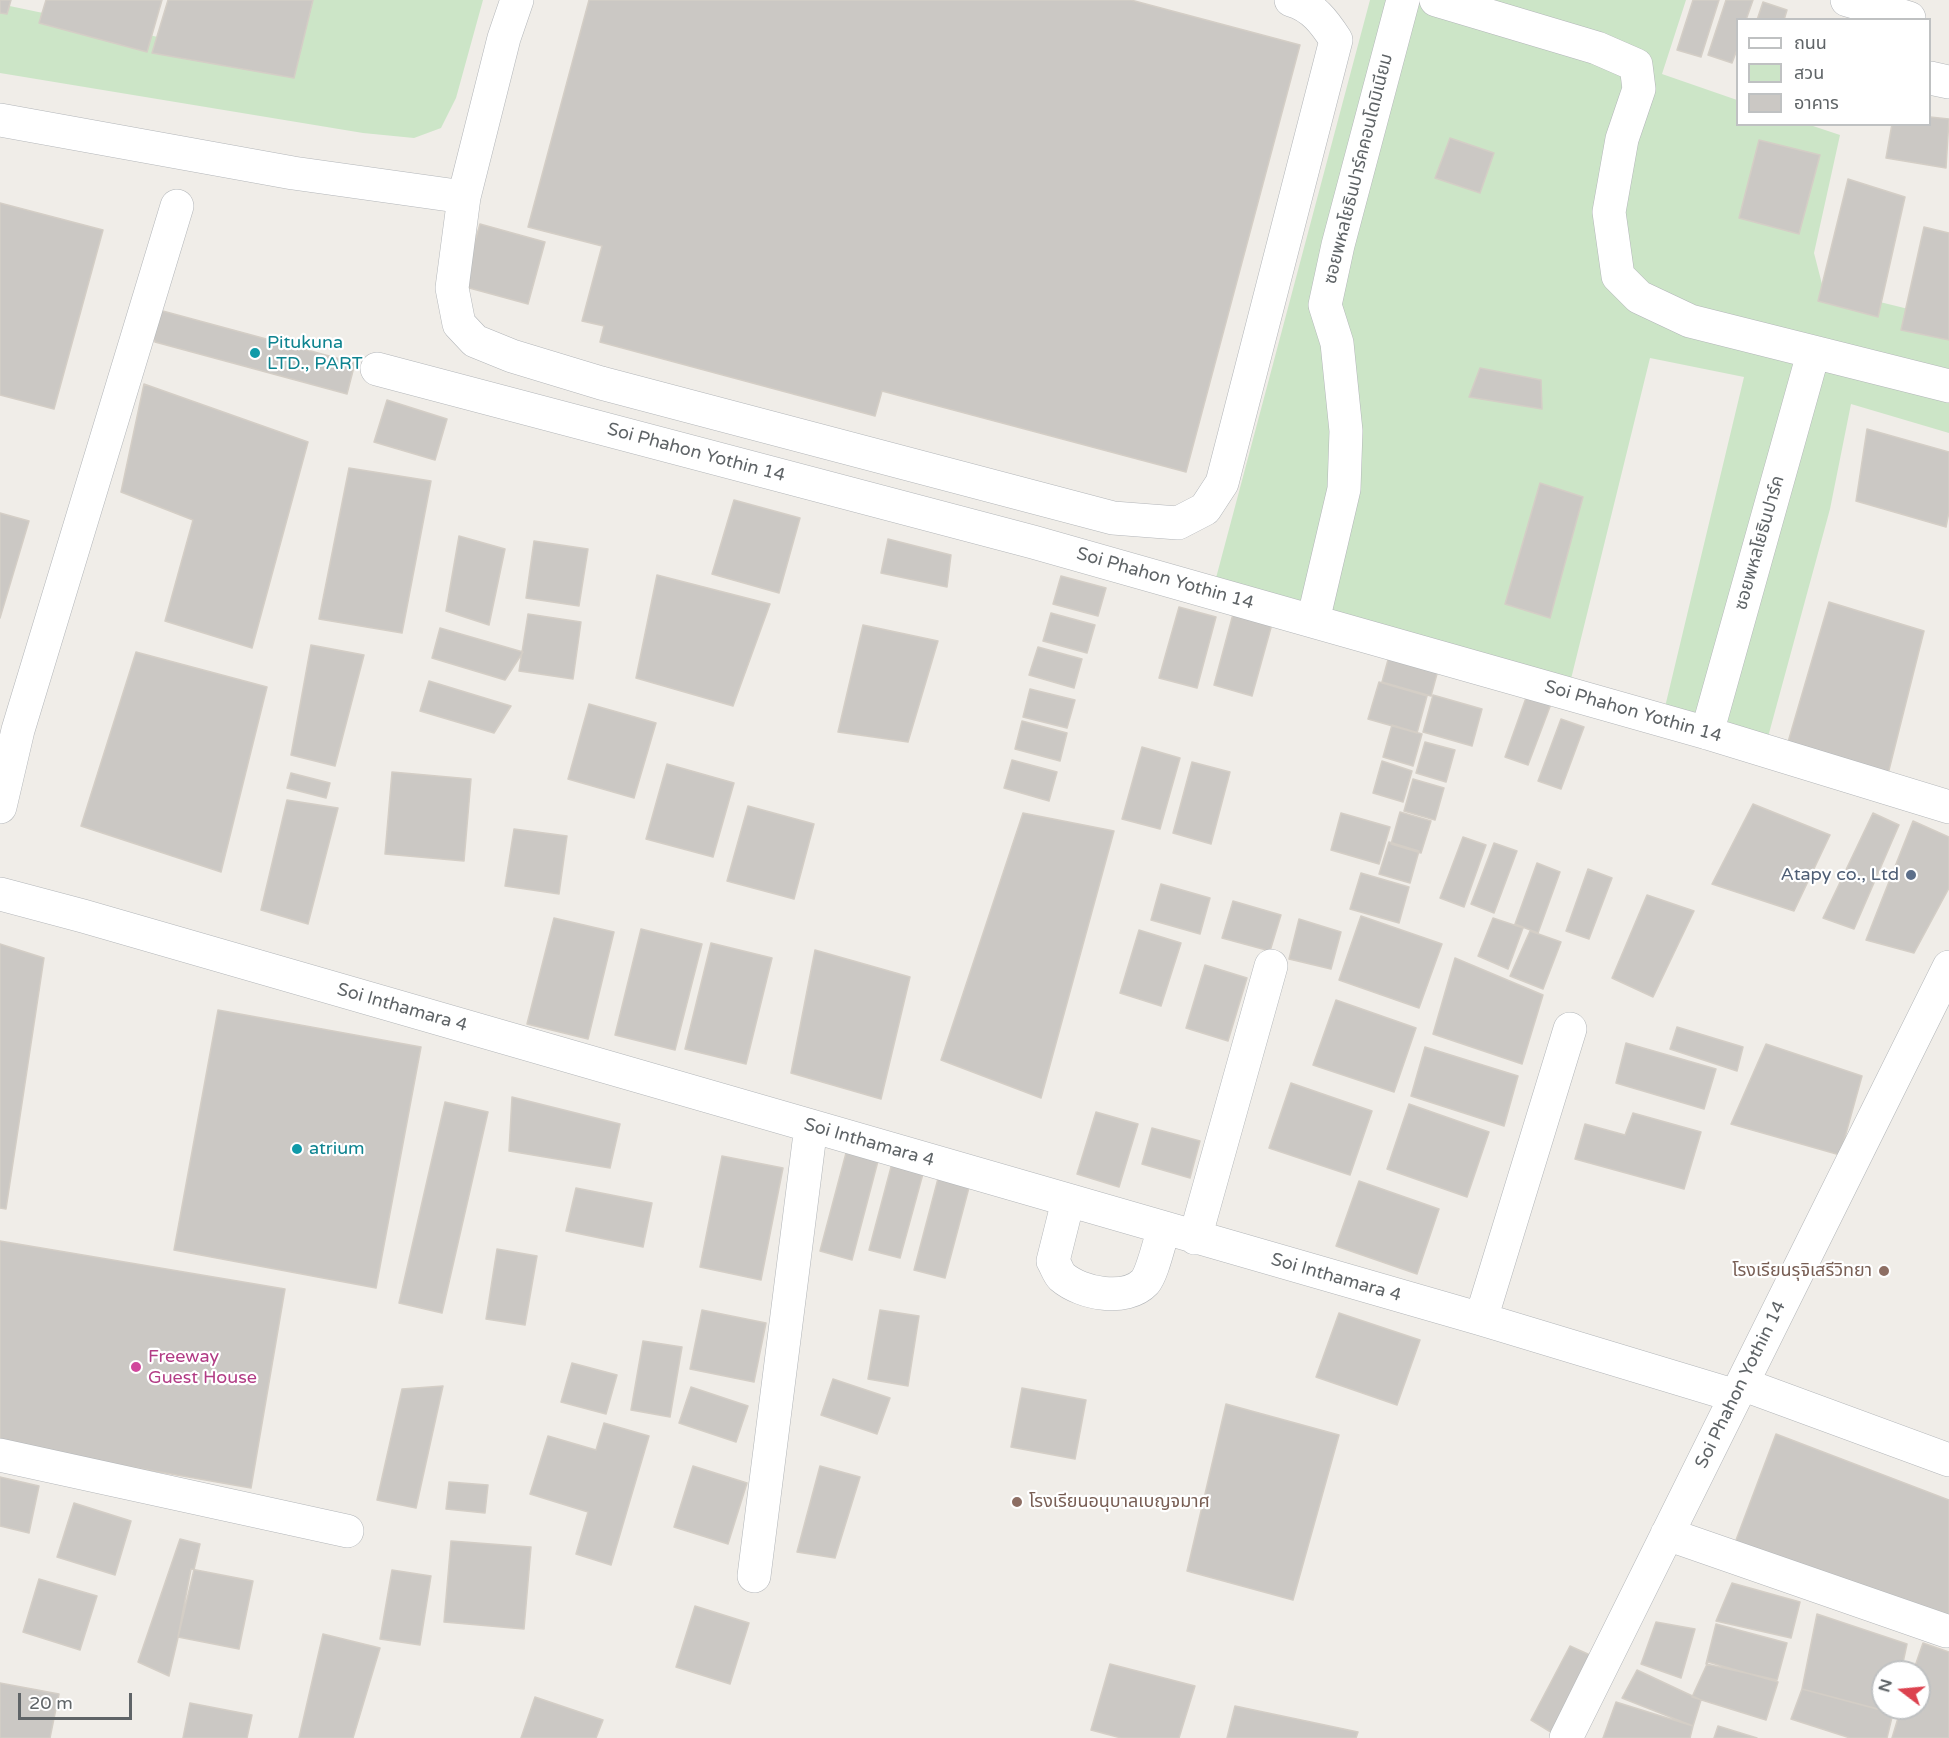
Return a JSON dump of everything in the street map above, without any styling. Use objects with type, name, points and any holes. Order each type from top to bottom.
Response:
[{"type":"street","points":[[517,0],[504,38],[464,197],[452,288],[459,324],[475,341],[512,356],[601,383],[1113,518],[1178,523],[1205,509],[1222,483],[1336,40],[1321,17],[1300,2],[1291,0]]},
{"type":"street","name":"ซอยพหลโยธินปาร์คคอนโดมิเนียม","points":[[1313,621],[1344,489],[1346,431],[1338,354],[1325,305],[1338,245],[1403,0]]},
{"type":"street","points":[[1436,0],[1598,48],[1636,65],[1639,89],[1622,139],[1609,212],[1618,276],[1639,297],[1690,321],[1813,354],[1949,386]]},
{"type":"street","points":[[1846,0],[1910,12]]},
{"type":"street","points":[[1931,78],[1949,82]]},
{"type":"street","points":[[0,120],[293,173],[464,197]]},
{"type":"street","points":[[0,807],[18,730],[177,206]]},
{"type":"street","name":"ซอยพหลโยธินปาร์ค","points":[[1707,733],[1813,354]]},
{"type":"street","name":"Soi Phahon Yothin 14","points":[[377,369],[1033,542],[1707,733],[1949,807]]},
{"type":"street","name":"Soi Inthamara 4","points":[[0,894],[105,922],[1195,1238],[1739,1390],[1949,1460]]},
{"type":"street","points":[[1195,1238],[1271,966]]},
{"type":"street","name":"Soi Phahon Yothin 14","points":[[1566,1738],[1949,967]]},
{"type":"street","points":[[1481,1319],[1570,1029]]},
{"type":"street","points":[[754,1576],[811,1126]]},
{"type":"street","points":[[1068,1201],[1053,1261],[1062,1276],[1080,1286],[1110,1295],[1136,1290],[1147,1280],[1164,1228]]},
{"type":"street","points":[[0,1455],[347,1531]]},
{"type":"street","points":[[1667,1534],[1946,1631]]},
{"type":"green space","points":[[313,0],[483,0],[456,98],[441,128],[414,138],[363,133],[0,73],[0,4],[297,66]]},
{"type":"green space","points":[[1370,0],[1686,0],[1662,74],[1736,100],[1736,126],[1813,126],[1840,135],[1814,253],[1823,288],[1949,319],[1949,433],[1851,404],[1830,509],[1768,737],[1665,707],[1744,377],[1650,358],[1571,679],[1216,578]]},
{"type":"building","points":[[0,0],[11,0],[7,14],[0,13]]},
{"type":"building","points":[[46,0],[162,0],[147,52],[39,23]]},
{"type":"building","points":[[168,0],[313,0],[294,78],[152,53]]},
{"type":"building","points":[[589,0],[1131,0],[1300,45],[1186,472],[882,391],[875,416],[600,342],[604,326],[582,321],[602,246],[528,227]]},
{"type":"building","points":[[1693,0],[1719,0],[1701,57],[1677,50]]},
{"type":"building","points":[[1726,0],[1753,0],[1747,18],[1736,18],[1736,52],[1732,63],[1708,55]]},
{"type":"building","points":[[1763,2],[1787,10],[1785,18],[1758,18]]},
{"type":"building","points":[[1931,117],[1949,119],[1946,168],[1886,158],[1892,126],[1931,126]]},
{"type":"building","points":[[1450,138],[1494,153],[1480,193],[1435,178]]},
{"type":"building","points":[[1759,140],[1820,155],[1799,234],[1739,218]]},
{"type":"building","points":[[1848,179],[1905,197],[1878,317],[1818,301]]},
{"type":"building","points":[[0,203],[103,230],[54,409],[0,395]]},
{"type":"building","points":[[480,224],[545,242],[528,304],[462,286]]},
{"type":"building","points":[[1924,227],[1949,233],[1949,340],[1901,330]]},
{"type":"building","name":"Pitukuna LTD., PART","points":[[148,307],[355,363],[347,394],[155,342]]},
{"type":"building","points":[[1480,368],[1541,380],[1542,409],[1469,397]]},
{"type":"building","points":[[144,384],[308,442],[252,648],[165,621],[193,520],[121,492]]},
{"type":"building","points":[[387,400],[447,419],[435,460],[374,442]]},
{"type":"building","points":[[1867,429],[1949,452],[1949,512],[1946,527],[1856,501]]},
{"type":"building","points":[[349,468],[431,481],[402,633],[319,619]]},
{"type":"building","points":[[1540,483],[1583,497],[1550,618],[1505,604]]},
{"type":"building","points":[[734,500],[800,518],[779,593],[712,574]]},
{"type":"building","points":[[0,513],[29,521],[0,618]]},
{"type":"building","points":[[459,536],[505,549],[489,625],[446,611]]},
{"type":"building","points":[[888,539],[951,555],[947,587],[881,573]]},
{"type":"building","points":[[534,541],[588,549],[579,606],[526,598]]},
{"type":"building","points":[[657,575],[770,604],[733,706],[636,678]]},
{"type":"building","points":[[1061,576],[1106,588],[1098,616],[1053,604]]},
{"type":"building","points":[[1829,602],[1924,631],[1888,774],[1786,749]]},
{"type":"building","points":[[1179,607],[1216,617],[1197,688],[1159,678]]},
{"type":"building","points":[[1051,613],[1095,625],[1087,653],[1043,641]]},
{"type":"building","points":[[528,614],[581,622],[573,679],[519,671]]},
{"type":"building","points":[[1233,614],[1272,624],[1252,696],[1214,685]]},
{"type":"building","points":[[863,625],[938,641],[908,742],[838,732]]},
{"type":"building","points":[[440,628],[523,652],[505,680],[432,658]]},
{"type":"building","points":[[311,645],[364,655],[335,766],[291,755]]},
{"type":"building","points":[[1392,645],[1441,659],[1431,696],[1382,682]]},
{"type":"building","points":[[1038,647],[1082,659],[1074,688],[1029,675]]},
{"type":"building","points":[[136,652],[267,687],[221,872],[81,826]]},
{"type":"building","points":[[429,681],[511,706],[494,733],[420,711]]},
{"type":"building","points":[[1379,682],[1427,696],[1417,733],[1368,719]]},
{"type":"building","points":[[1030,689],[1075,700],[1067,728],[1023,717]]},
{"type":"building","points":[[1433,695],[1482,709],[1472,746],[1423,732]]},
{"type":"building","points":[[1527,695],[1551,704],[1528,765],[1505,757]]},
{"type":"building","points":[[589,704],[656,723],[634,798],[568,779]]},
{"type":"building","points":[[1561,719],[1584,727],[1561,789],[1538,781]]},
{"type":"building","points":[[1022,721],[1067,733],[1060,761],[1015,749]]},
{"type":"building","points":[[1392,725],[1422,734],[1413,766],[1383,757]]},
{"type":"building","points":[[1425,742],[1455,750],[1446,782],[1416,773]]},
{"type":"building","points":[[1142,747],[1180,758],[1160,829],[1122,819]]},
{"type":"building","points":[[1012,760],[1057,772],[1049,801],[1004,788]]},
{"type":"building","points":[[1382,761],[1412,771],[1403,802],[1373,793]]},
{"type":"building","points":[[1192,762],[1230,772],[1211,844],[1173,833]]},
{"type":"building","points":[[667,764],[734,783],[713,857],[646,839]]},
{"type":"building","points":[[392,772],[471,779],[464,861],[385,854]]},
{"type":"building","points":[[291,773],[330,783],[326,798],[287,788]]},
{"type":"building","points":[[1413,779],[1444,788],[1435,820],[1404,811]]},
{"type":"building","points":[[287,800],[338,808],[308,924],[261,910]]},
{"type":"building","points":[[1753,804],[1830,835],[1794,911],[1712,884]]},
{"type":"building","points":[[748,806],[814,824],[794,899],[727,881]]},
{"type":"building","points":[[1400,812],[1431,821],[1421,853],[1391,844]]},
{"type":"building","points":[[1023,813],[1114,831],[1041,1098],[941,1060]]},
{"type":"building","points":[[1341,813],[1390,827],[1379,864],[1331,850]]},
{"type":"building","points":[[1873,813],[1899,825],[1854,929],[1823,918]]},
{"type":"building","points":[[1913,821],[1949,837],[1949,888],[1914,953],[1866,940]]},
{"type":"building","points":[[514,829],[567,836],[559,894],[505,886]]},
{"type":"building","points":[[1463,837],[1486,845],[1464,907],[1440,898]]},
{"type":"building","points":[[1389,842],[1419,851],[1410,883],[1379,874]]},
{"type":"building","points":[[1494,843],[1517,851],[1494,913],[1471,904]]},
{"type":"building","points":[[1537,863],[1560,872],[1538,933],[1515,924]]},
{"type":"building","points":[[1588,869],[1612,878],[1589,939],[1566,931]]},
{"type":"building","points":[[1361,873],[1409,887],[1399,923],[1350,909]]},
{"type":"building","points":[[1161,884],[1210,898],[1200,934],[1151,920]]},
{"type":"building","points":[[1647,895],[1694,911],[1653,997],[1612,978]]},
{"type":"building","points":[[1233,901],[1281,915],[1270,951],[1222,938]]},
{"type":"building","points":[[1361,916],[1442,944],[1419,1008],[1339,980]]},
{"type":"building","points":[[554,918],[614,932],[588,1039],[527,1024]]},
{"type":"building","points":[[1493,918],[1523,928],[1508,969],[1478,956]]},
{"type":"building","points":[[1299,919],[1341,932],[1331,969],[1289,959]]},
{"type":"building","points":[[641,929],[702,944],[675,1050],[615,1035]]},
{"type":"building","points":[[1139,930],[1181,943],[1161,1006],[1120,993]]},
{"type":"building","points":[[1530,931],[1561,942],[1543,989],[1510,976]]},
{"type":"building","points":[[711,943],[772,958],[746,1064],[685,1049]]},
{"type":"building","points":[[0,944],[44,958],[6,1209],[0,1208]]},
{"type":"building","points":[[815,950],[910,977],[881,1099],[791,1073]]},
{"type":"building","points":[[1455,958],[1543,995],[1522,1064],[1433,1034]]},
{"type":"building","points":[[1205,965],[1247,978],[1228,1041],[1186,1028]]},
{"type":"building","points":[[1336,1000],[1416,1028],[1394,1092],[1313,1065]]},
{"type":"building","name":"atrium","points":[[218,1010],[421,1047],[376,1288],[174,1250]]},
{"type":"building","points":[[1677,1027],[1743,1047],[1737,1071],[1670,1049]]},
{"type":"building","points":[[1626,1043],[1716,1069],[1704,1109],[1616,1083]]},
{"type":"building","points":[[1766,1044],[1862,1076],[1840,1155],[1731,1124]]},
{"type":"building","points":[[1425,1047],[1518,1076],[1504,1126],[1411,1096]]},
{"type":"building","points":[[1291,1083],[1372,1111],[1350,1175],[1269,1148]]},
{"type":"building","points":[[512,1097],[620,1124],[610,1168],[509,1151]]},
{"type":"building","points":[[445,1102],[488,1112],[442,1313],[399,1303]]},
{"type":"building","points":[[1409,1104],[1489,1132],[1467,1197],[1387,1169]]},
{"type":"building","points":[[1096,1112],[1138,1124],[1119,1187],[1077,1174]]},
{"type":"building","points":[[1633,1113],[1701,1132],[1684,1189],[1575,1159],[1585,1124],[1625,1135]]},
{"type":"building","points":[[1152,1128],[1200,1141],[1190,1178],[1142,1164]]},
{"type":"building","points":[[895,1152],[927,1159],[900,1258],[869,1250]]},
{"type":"building","points":[[846,1153],[878,1161],[852,1260],[820,1251]]},
{"type":"building","points":[[722,1156],[783,1168],[761,1280],[700,1267]]},
{"type":"building","points":[[940,1171],[971,1180],[945,1278],[914,1270]]},
{"type":"building","points":[[1359,1181],[1439,1209],[1417,1274],[1336,1246]]},
{"type":"building","points":[[576,1188],[652,1203],[643,1247],[566,1231]]},
{"type":"building","name":"Freeway Guest House","points":[[0,1241],[285,1289],[251,1488],[0,1444]]},
{"type":"building","points":[[497,1249],[537,1256],[525,1325],[486,1319]]},
{"type":"building","points":[[702,1310],[766,1323],[754,1382],[690,1369]]},
{"type":"building","points":[[880,1310],[919,1316],[908,1386],[868,1379]]},
{"type":"building","points":[[1339,1313],[1420,1340],[1397,1405],[1316,1377]]},
{"type":"building","points":[[643,1341],[682,1347],[670,1417],[631,1410]]},
{"type":"building","points":[[572,1363],[617,1375],[606,1414],[561,1402]]},
{"type":"building","points":[[833,1379],[890,1398],[877,1434],[821,1415]]},
{"type":"building","points":[[443,1386],[416,1508],[377,1500],[402,1389]]},
{"type":"building","points":[[691,1387],[748,1406],[736,1442],[679,1423]]},
{"type":"building","points":[[1022,1388],[1086,1400],[1075,1459],[1011,1447]]},
{"type":"building","points":[[1226,1404],[1339,1435],[1293,1600],[1187,1571]]},
{"type":"building","points":[[604,1423],[649,1436],[611,1565],[576,1554],[588,1512],[530,1494],[548,1436],[596,1450]]},
{"type":"building","points":[[1776,1434],[1949,1500],[1949,1628],[1730,1556]]},
{"type":"building","points":[[693,1466],[747,1483],[728,1544],[674,1527]]},
{"type":"building","points":[[820,1466],[860,1477],[835,1558],[797,1552]]},
{"type":"building","points":[[0,1477],[39,1486],[29,1533],[0,1526]]},
{"type":"building","points":[[449,1482],[488,1485],[485,1513],[446,1509]]},
{"type":"building","points":[[74,1503],[131,1521],[115,1575],[57,1557]]},
{"type":"building","points":[[180,1539],[200,1544],[169,1676],[138,1662]]},
{"type":"building","points":[[451,1541],[531,1547],[524,1629],[444,1622]]},
{"type":"building","points":[[191,1569],[253,1581],[239,1649],[178,1637]]},
{"type":"building","points":[[392,1570],[431,1576],[420,1645],[380,1639]]},
{"type":"building","points":[[39,1579],[97,1596],[80,1650],[23,1632]]},
{"type":"building","points":[[1732,1583],[1800,1602],[1791,1638],[1716,1621]]},
{"type":"building","points":[[695,1606],[749,1623],[730,1684],[676,1667]]},
{"type":"building","points":[[1817,1614],[1907,1644],[1904,1660],[1871,1660],[1871,1707],[1802,1689]]},
{"type":"building","points":[[1656,1622],[1695,1629],[1681,1678],[1641,1664]]},
{"type":"building","points":[[1716,1624],[1787,1643],[1777,1680],[1706,1664]]},
{"type":"building","points":[[323,1634],[380,1648],[353,1738],[299,1738]]},
{"type":"building","points":[[1923,1643],[1949,1652],[1949,1738],[1892,1738],[1897,1720],[1931,1720],[1931,1660],[1917,1660]]},
{"type":"building","points":[[1570,1646],[1590,1655],[1554,1734],[1531,1720]]},
{"type":"building","points":[[1708,1662],[1778,1682],[1766,1720],[1692,1697]]},
{"type":"building","points":[[1110,1664],[1195,1686],[1179,1738],[1121,1738],[1091,1730]]},
{"type":"building","points":[[1637,1670],[1701,1700],[1693,1726],[1622,1698]]},
{"type":"building","points":[[0,1683],[59,1694],[50,1738],[0,1738]]},
{"type":"building","points":[[1802,1689],[1871,1707],[1871,1720],[1891,1720],[1887,1738],[1850,1738],[1791,1719]]},
{"type":"building","points":[[535,1697],[603,1720],[596,1738],[521,1738]]},
{"type":"building","points":[[1616,1702],[1693,1726],[1690,1738],[1603,1738]]},
{"type":"building","points":[[190,1703],[252,1715],[247,1738],[183,1738]]},
{"type":"building","points":[[1235,1706],[1358,1732],[1356,1738],[1227,1738]]},
{"type":"building","points":[[1718,1726],[1757,1738],[1714,1738]]},
{"type":"place","name":"Pitukuna LTD., PART","points":[[255,353]]},
{"type":"place","name":"Atapy co., Ltd","points":[[1911,875]]},
{"type":"place","name":"atrium","points":[[297,1149]]},
{"type":"place","name":"โรงเรียนรุจิเสรีวิทยา","points":[[1884,1271]]},
{"type":"place","name":"Freeway Guest House","points":[[136,1367]]},
{"type":"place","name":"โรงเรียนอนุบาลเบญจมาศ","points":[[1017,1502]]}]
